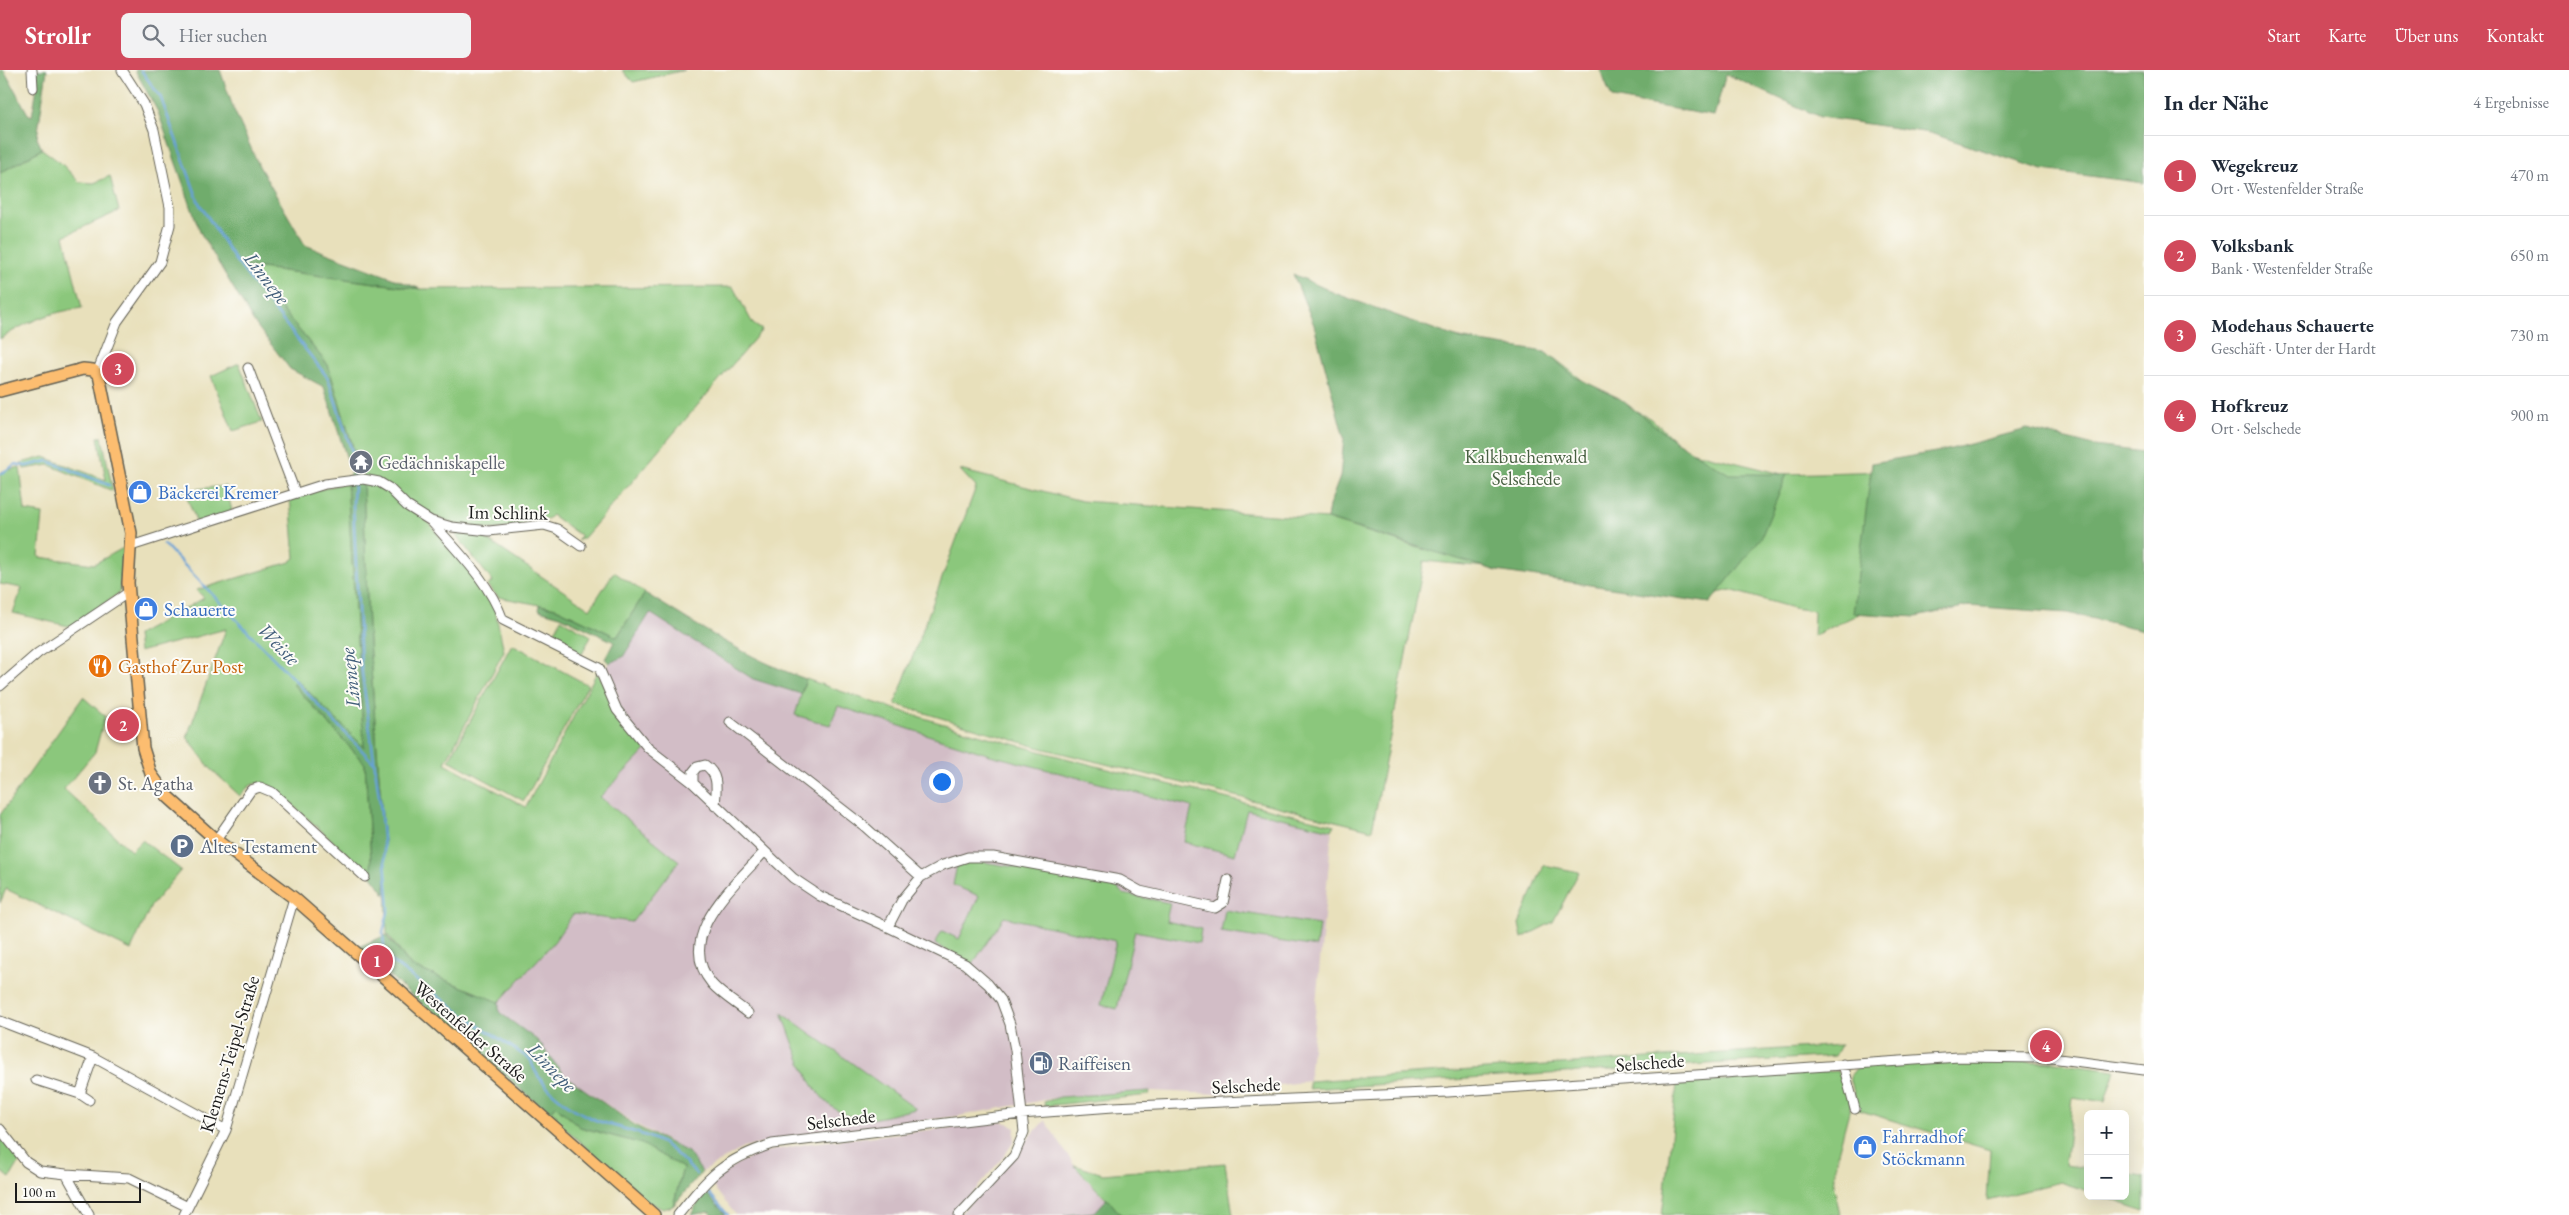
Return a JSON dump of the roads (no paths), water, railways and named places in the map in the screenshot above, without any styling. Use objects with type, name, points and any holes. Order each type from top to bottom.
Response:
[{"type":"main road","points":[[0,391],[93,371]]},
{"type":"main road","name":"Westenfelder Straße","points":[[93,371],[101,381],[128,509],[131,546],[129,592],[143,748],[151,774],[167,796],[216,840],[294,898],[654,1215]]},
{"type":"street","points":[[32,70],[33,88]]},
{"type":"street","points":[[93,371],[117,322],[160,262],[170,225],[170,206],[154,130],[144,104],[122,70]]},
{"type":"street","points":[[248,368],[295,492]]},
{"type":"street","name":"Im Schlink","points":[[131,546],[295,492],[347,479],[379,482],[389,488],[407,506],[431,520],[452,527],[489,531],[544,525],[557,529],[581,546]]},
{"type":"street","points":[[431,520],[487,587],[497,602],[503,620],[599,668],[617,710],[648,748],[693,783],[792,878],[820,896],[965,964],[988,984],[1001,1000],[1010,1024],[1015,1050],[1024,1132],[1014,1156],[959,1215]]},
{"type":"street","points":[[0,686],[38,653],[129,592]]},
{"type":"street","points":[[730,722],[864,826],[921,878]]},
{"type":"street","points":[[693,783],[693,772],[697,767],[704,766],[712,771],[716,779],[715,806]]},
{"type":"street","points":[[216,840],[251,790],[260,787],[272,792],[365,877]]},
{"type":"street","points":[[748,1013],[713,985],[702,968],[699,952],[708,917],[764,852]]},
{"type":"street","points":[[888,927],[902,900],[921,878],[943,865],[968,857],[994,857],[1120,880],[1140,891],[1215,908],[1223,903],[1228,880]]},
{"type":"street","name":"Klemens-Teipel-Straße","points":[[186,1211],[226,1130],[294,898]]},
{"type":"street","points":[[0,1022],[93,1057],[226,1130]]},
{"type":"street","name":"Selschede","points":[[678,1215],[717,1169],[752,1150],[772,1144],[1021,1114],[1113,1107],[1448,1092],[1843,1064],[2015,1056],[2082,1060],[2144,1070]]},
{"type":"street","points":[[80,1094],[93,1057]]},
{"type":"street","points":[[1843,1064],[1855,1109]]},
{"type":"street","points":[[36,1080],[80,1094],[89,1100]]},
{"type":"street","points":[[0,1129],[20,1155],[33,1167],[48,1172],[129,1178],[186,1211]]},
{"type":"street","points":[[66,1174],[89,1215]]},
{"type":"waterway","name":"Linnepe","points":[[141,70],[161,98],[199,203],[235,260],[328,378],[355,461],[353,504],[361,666],[380,803],[389,908],[383,932],[384,949],[388,959],[459,1012],[531,1060],[534,1069],[547,1087],[565,1103],[593,1119],[645,1135],[662,1143],[676,1153],[696,1174]]},
{"type":"waterway","name":"Weiste","points":[[0,474],[16,464],[26,466],[48,461],[109,485]]},
{"type":"waterway","name":"Weiste","points":[[164,544],[374,763]]},
{"type":"waterway","name":"Linnepe","points":[[709,1193],[728,1215]]},
{"type":"place","name":"Modehaus Schauerte","points":[[118,369]]},
{"type":"place","name":"Gedächniskapelle","points":[[361,462]]},
{"type":"place","name":"Bäckerei Kremer","points":[[140,492]]},
{"type":"place","name":"Schauerte","points":[[146,609]]},
{"type":"place","name":"Gasthof Zur Post","points":[[100,666]]},
{"type":"place","name":"Volksbank","points":[[123,725]]},
{"type":"place","name":"St. Agatha","points":[[100,783]]},
{"type":"place","name":"Altes Testament","points":[[182,846]]},
{"type":"place","name":"Wegekreuz","points":[[377,961]]},
{"type":"place","name":"Hofkreuz","points":[[2046,1046]]},
{"type":"place","name":"Raiffeisen","points":[[1041,1063]]},
{"type":"place","name":"Fahrradhof Stöckmann","points":[[1865,1147]]},
{"type":"park label","name":"Kalkbuchenwald Selschede","points":[[1526,467]]}]
